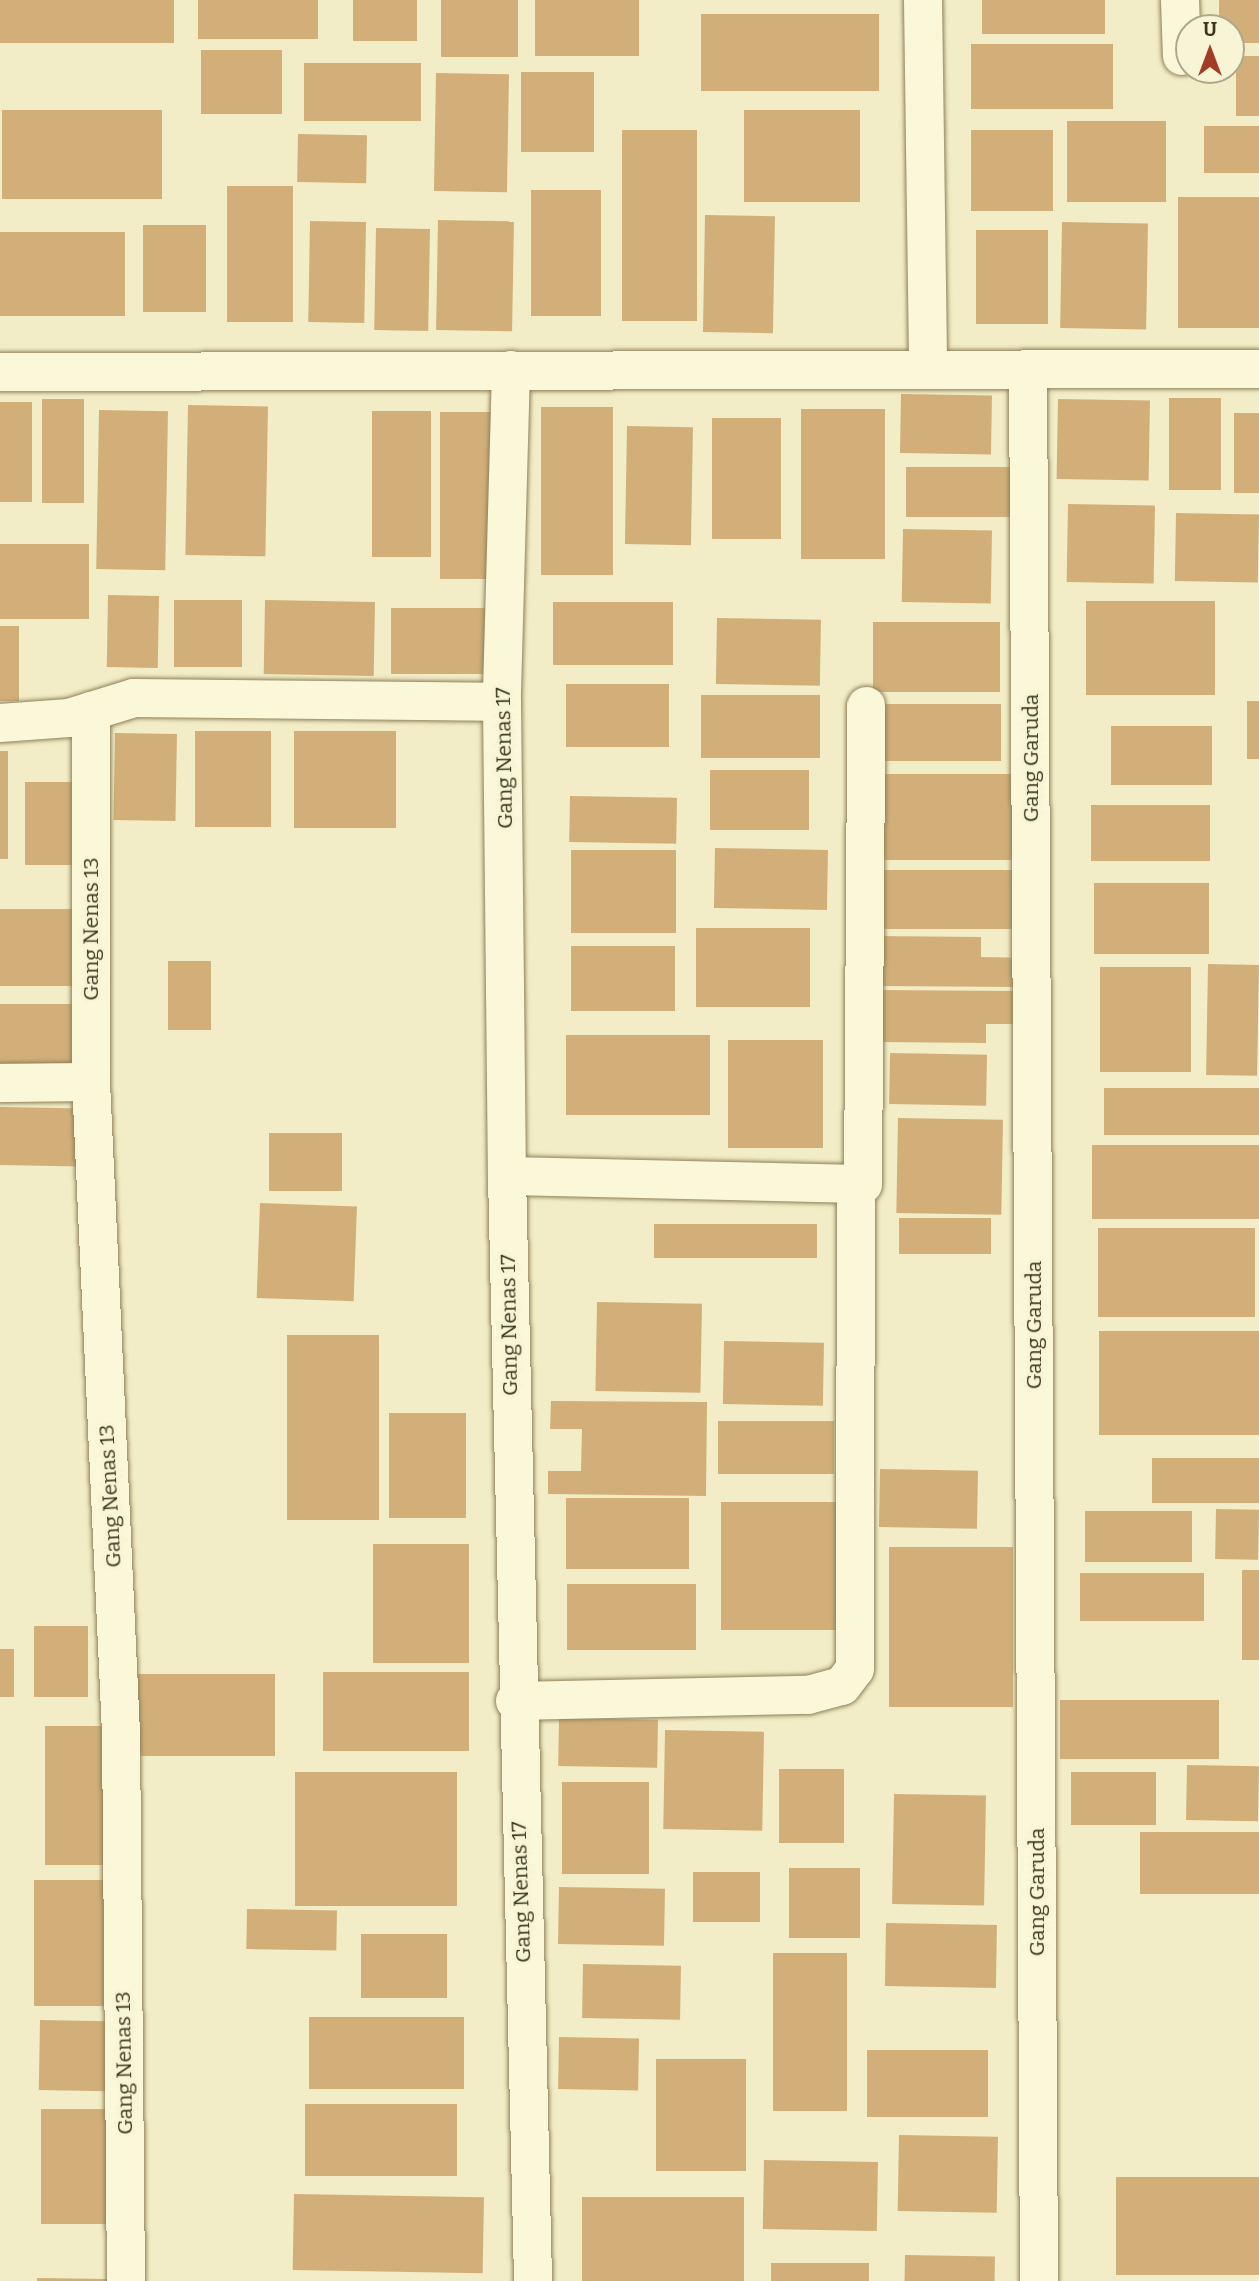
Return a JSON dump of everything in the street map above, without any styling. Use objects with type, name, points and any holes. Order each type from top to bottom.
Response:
[{"type":"street","points":[[923,0],[928,369]]},
{"type":"street","name":"Gang Garuda","points":[[1028,369],[1040,2281]]},
{"type":"street","points":[[0,372],[1259,369]]},
{"type":"street","name":"Gang Nenas 17","points":[[511,370],[502,702],[507,1176],[515,1701],[533,2281]]},
{"type":"street","points":[[0,723],[45,723],[134,698],[502,702]]},
{"type":"street","points":[[515,1701],[808,1695],[842,1686],[855,1669],[856,1189],[864,1181],[866,706]]},
{"type":"street","name":"Gang Nenas 13","points":[[90,711],[90,1082],[121,1733],[127,2281]]},
{"type":"street","points":[[0,1083],[90,1082]]},
{"type":"street","points":[[507,1176],[856,1189]]},
{"type":"building","points":[[0,0],[174,0],[174,43],[0,43]]},
{"type":"building","points":[[198,0],[318,0],[318,39],[198,39]]},
{"type":"building","points":[[353,0],[417,0],[417,41],[353,41]]},
{"type":"building","points":[[441,0],[518,0],[518,57],[441,57]]},
{"type":"building","points":[[535,0],[639,0],[639,56],[535,56]]},
{"type":"building","points":[[982,0],[1105,0],[1105,34],[982,34]]},
{"type":"building","points":[[1219,0],[1259,0],[1259,43],[1245,43],[1245,14],[1219,14]]},
{"type":"building","points":[[701,14],[879,14],[879,91],[701,91]]},
{"type":"building","points":[[971,44],[1113,44],[1113,109],[971,109]]},
{"type":"building","points":[[201,50],[282,50],[282,114],[201,114]]},
{"type":"building","points":[[1245,56],[1259,56],[1259,116],[1236,116],[1236,84],[1245,84]]},
{"type":"building","points":[[304,63],[421,63],[421,121],[304,121]]},
{"type":"building","points":[[521,72],[594,72],[594,152],[521,152]]},
{"type":"building","points":[[436,73],[509,74],[507,192],[434,191]]},
{"type":"building","points":[[2,110],[162,110],[162,199],[2,199]]},
{"type":"building","points":[[744,110],[860,110],[860,202],[744,202]]},
{"type":"building","points":[[1067,121],[1166,121],[1166,202],[1067,202]]},
{"type":"building","points":[[1204,126],[1259,126],[1259,173],[1204,173]]},
{"type":"building","points":[[622,130],[697,130],[697,321],[622,321]]},
{"type":"building","points":[[971,130],[1053,130],[1053,211],[971,211]]},
{"type":"building","points":[[298,134],[367,135],[366,183],[297,182]]},
{"type":"building","points":[[227,186],[293,186],[293,322],[227,322]]},
{"type":"building","points":[[531,190],[601,190],[601,316],[531,316]]},
{"type":"building","points":[[1178,197],[1259,197],[1259,328],[1178,328]]},
{"type":"building","points":[[705,215],[775,216],[773,333],[703,332]]},
{"type":"building","points":[[438,220],[514,221],[512,331],[436,330]]},
{"type":"building","points":[[310,221],[366,222],[364,323],[308,322]]},
{"type":"building","points":[[1062,222],[1148,224],[1146,329],[1060,328]]},
{"type":"building","points":[[143,225],[206,225],[206,312],[143,312]]},
{"type":"building","points":[[376,228],[430,229],[428,331],[374,330]]},
{"type":"building","points":[[976,230],[1048,230],[1048,324],[976,324]]},
{"type":"building","points":[[0,232],[125,232],[125,316],[0,316]]},
{"type":"building","points":[[901,394],[992,396],[991,455],[900,453]]},
{"type":"building","points":[[1169,398],[1221,398],[1221,490],[1169,490]]},
{"type":"building","points":[[42,399],[84,399],[84,503],[42,503]]},
{"type":"building","points":[[1058,399],[1150,401],[1149,481],[1057,479]]},
{"type":"building","points":[[0,402],[32,402],[32,502],[0,502]]},
{"type":"building","points":[[188,405],[268,406],[265,556],[185,555]]},
{"type":"building","points":[[541,407],[613,407],[613,575],[541,575]]},
{"type":"building","points":[[801,409],[885,409],[885,559],[801,559]]},
{"type":"building","points":[[99,410],[168,411],[165,570],[96,569]]},
{"type":"building","points":[[372,411],[431,411],[431,557],[372,557]]},
{"type":"building","points":[[440,412],[501,412],[501,579],[440,579]]},
{"type":"building","points":[[1234,413],[1259,413],[1259,493],[1234,493]]},
{"type":"building","points":[[712,418],[781,418],[781,539],[712,539]]},
{"type":"building","points":[[627,426],[693,427],[691,545],[625,544]]},
{"type":"building","points":[[906,467],[1012,467],[1012,517],[906,517]]},
{"type":"building","points":[[1068,504],[1155,506],[1154,584],[1067,582]]},
{"type":"building","points":[[1176,513],[1259,514],[1258,582],[1175,581]]},
{"type":"building","points":[[903,529],[992,531],[991,604],[902,602]]},
{"type":"building","points":[[0,544],[89,544],[89,619],[0,619]]},
{"type":"building","points":[[108,595],[159,596],[158,668],[107,667]]},
{"type":"building","points":[[174,600],[242,600],[242,667],[174,667]]},
{"type":"building","points":[[265,600],[375,602],[374,676],[264,674]]},
{"type":"building","points":[[1086,601],[1215,601],[1215,695],[1086,695]]},
{"type":"building","points":[[553,602],[673,602],[673,665],[553,665]]},
{"type":"building","points":[[391,608],[492,608],[492,674],[391,674]]},
{"type":"building","points":[[717,618],[821,620],[820,686],[716,684]]},
{"type":"building","points":[[873,622],[1000,622],[1000,692],[873,692]]},
{"type":"building","points":[[0,626],[19,626],[19,701],[0,701]]},
{"type":"building","points":[[566,684],[669,684],[669,747],[566,747]]},
{"type":"building","points":[[701,695],[820,695],[820,758],[701,758]]},
{"type":"building","points":[[1247,701],[1259,701],[1259,759],[1247,759]]},
{"type":"building","points":[[880,704],[1001,704],[1001,761],[880,761]]},
{"type":"building","points":[[1111,726],[1212,726],[1212,785],[1111,785]]},
{"type":"building","points":[[195,731],[271,731],[271,827],[195,827]]},
{"type":"building","points":[[294,731],[396,731],[396,828],[294,828]]},
{"type":"building","points":[[115,733],[177,734],[175,821],[113,820]]},
{"type":"building","points":[[0,751],[8,751],[8,859],[0,859]]},
{"type":"building","points":[[710,770],[809,770],[809,830],[710,830]]},
{"type":"building","points":[[880,774],[1012,774],[1012,860],[880,860]]},
{"type":"building","points":[[25,782],[77,782],[77,865],[25,865]]},
{"type":"building","points":[[570,796],[677,798],[676,844],[569,842]]},
{"type":"building","points":[[1091,805],[1210,805],[1210,861],[1091,861]]},
{"type":"building","points":[[715,848],[828,850],[827,910],[714,908]]},
{"type":"building","points":[[571,850],[676,850],[676,933],[571,933]]},
{"type":"building","points":[[881,870],[1019,870],[1019,929],[881,929]]},
{"type":"building","points":[[1094,883],[1209,883],[1209,954],[1094,954]]},
{"type":"building","points":[[0,909],[79,909],[79,986],[0,986]]},
{"type":"building","points":[[696,928],[810,928],[810,1007],[696,1007]]},
{"type":"building","points":[[876,936],[981,937],[981,957],[1029,958],[1029,987],[875,986]]},
{"type":"building","points":[[571,946],[675,946],[675,1011],[571,1011]]},
{"type":"building","points":[[168,961],[211,961],[211,1030],[168,1030]]},
{"type":"building","points":[[1208,964],[1259,965],[1257,1076],[1206,1075]]},
{"type":"building","points":[[1100,967],[1191,967],[1191,1072],[1100,1072]]},
{"type":"building","points":[[877,990],[1028,991],[1028,1024],[986,1024],[986,1043],[877,1042]]},
{"type":"building","points":[[0,1004],[75,1004],[75,1064],[0,1064]]},
{"type":"building","points":[[566,1035],[710,1035],[710,1115],[566,1115]]},
{"type":"building","points":[[728,1040],[823,1040],[823,1148],[728,1148]]},
{"type":"building","points":[[890,1053],[987,1055],[986,1106],[889,1104]]},
{"type":"building","points":[[1104,1088],[1259,1088],[1259,1135],[1104,1135]]},
{"type":"building","points":[[0,1107],[83,1108],[82,1166],[0,1165]]},
{"type":"building","points":[[898,1118],[1003,1120],[1001,1215],[896,1213]]},
{"type":"building","points":[[269,1133],[342,1133],[342,1191],[269,1191]]},
{"type":"building","points":[[1092,1145],[1259,1145],[1259,1219],[1092,1219]]},
{"type":"building","points":[[260,1203],[357,1206],[354,1301],[257,1298]]},
{"type":"building","points":[[899,1218],[991,1218],[991,1254],[899,1254]]},
{"type":"building","points":[[654,1224],[817,1224],[817,1258],[654,1258]]},
{"type":"building","points":[[1098,1228],[1255,1228],[1255,1317],[1098,1317]]},
{"type":"building","points":[[597,1302],[702,1304],[700,1393],[595,1391]]},
{"type":"building","points":[[1099,1331],[1259,1331],[1259,1435],[1099,1435]]},
{"type":"building","points":[[287,1335],[379,1335],[379,1520],[287,1520]]},
{"type":"building","points":[[724,1341],[824,1343],[823,1406],[723,1404]]},
{"type":"building","points":[[551,1401],[707,1402],[706,1496],[548,1494],[548,1471],[581,1471],[582,1429],[550,1429]]},
{"type":"building","points":[[389,1413],[466,1413],[466,1518],[389,1518]]},
{"type":"building","points":[[718,1421],[834,1421],[834,1474],[718,1474]]},
{"type":"building","points":[[1152,1458],[1259,1458],[1259,1503],[1152,1503]]},
{"type":"building","points":[[880,1469],[978,1471],[977,1529],[879,1527]]},
{"type":"building","points":[[566,1498],[689,1498],[689,1569],[566,1569]]},
{"type":"building","points":[[721,1502],[845,1502],[845,1630],[721,1630]]},
{"type":"building","points":[[1216,1509],[1259,1510],[1258,1560],[1215,1559]]},
{"type":"building","points":[[1085,1511],[1192,1511],[1192,1562],[1085,1562]]},
{"type":"building","points":[[373,1544],[469,1544],[469,1663],[373,1663]]},
{"type":"building","points":[[889,1547],[1013,1547],[1013,1707],[889,1707]]},
{"type":"building","points":[[1242,1570],[1259,1570],[1259,1660],[1242,1660]]},
{"type":"building","points":[[1080,1573],[1204,1573],[1204,1621],[1080,1621]]},
{"type":"building","points":[[567,1584],[696,1584],[696,1650],[567,1650]]},
{"type":"building","points":[[34,1626],[88,1626],[88,1697],[34,1697]]},
{"type":"building","points":[[0,1649],[14,1649],[14,1697],[0,1697]]},
{"type":"building","points":[[323,1672],[469,1672],[469,1751],[323,1751]]},
{"type":"building","points":[[138,1674],[275,1674],[275,1756],[138,1756]]},
{"type":"building","points":[[1060,1700],[1219,1700],[1219,1759],[1060,1759]]},
{"type":"building","points":[[559,1718],[658,1720],[657,1768],[558,1766]]},
{"type":"building","points":[[45,1726],[109,1726],[109,1865],[45,1865]]},
{"type":"building","points":[[665,1730],[764,1732],[762,1831],[663,1829]]},
{"type":"building","points":[[1187,1765],[1259,1766],[1258,1821],[1186,1820]]},
{"type":"building","points":[[779,1769],[844,1769],[844,1843],[779,1843]]},
{"type":"building","points":[[295,1772],[457,1772],[457,1906],[295,1906]]},
{"type":"building","points":[[1071,1772],[1156,1772],[1156,1825],[1071,1825]]},
{"type":"building","points":[[562,1782],[649,1782],[649,1874],[562,1874]]},
{"type":"building","points":[[894,1794],[986,1796],[984,1906],[892,1904]]},
{"type":"building","points":[[1140,1832],[1259,1832],[1259,1894],[1140,1894]]},
{"type":"building","points":[[789,1868],[860,1868],[860,1938],[789,1938]]},
{"type":"building","points":[[693,1872],[760,1872],[760,1922],[693,1922]]},
{"type":"building","points":[[34,1880],[116,1880],[116,2006],[34,2006]]},
{"type":"building","points":[[559,1887],[665,1889],[664,1946],[558,1944]]},
{"type":"building","points":[[247,1909],[337,1911],[336,1951],[246,1949]]},
{"type":"building","points":[[886,1923],[997,1925],[996,1988],[885,1986]]},
{"type":"building","points":[[361,1934],[447,1934],[447,1998],[361,1998]]},
{"type":"building","points":[[773,1953],[847,1953],[847,2111],[773,2111]]},
{"type":"building","points":[[583,1964],[681,1966],[680,2020],[582,2018]]},
{"type":"building","points":[[309,2017],[464,2017],[464,2089],[309,2089]]},
{"type":"building","points":[[40,2020],[109,2021],[108,2091],[39,2090]]},
{"type":"building","points":[[559,2037],[639,2038],[638,2090],[558,2089]]},
{"type":"building","points":[[867,2050],[988,2050],[988,2117],[867,2117]]},
{"type":"building","points":[[656,2059],[746,2059],[746,2171],[656,2171]]},
{"type":"building","points":[[305,2104],[457,2104],[457,2176],[305,2176]]},
{"type":"building","points":[[41,2109],[122,2109],[122,2224],[41,2224]]},
{"type":"building","points":[[899,2135],[998,2137],[997,2213],[898,2211]]},
{"type":"building","points":[[764,2160],[878,2162],[877,2231],[763,2229]]},
{"type":"building","points":[[1116,2177],[1259,2177],[1259,2275],[1116,2275]]},
{"type":"building","points":[[294,2194],[484,2197],[483,2273],[293,2270]]},
{"type":"building","points":[[582,2197],[744,2197],[744,2281],[582,2281]]},
{"type":"building","points":[[905,2255],[995,2257],[995,2281],[905,2281]]},
{"type":"building","points":[[771,2263],[869,2263],[869,2281],[771,2281]]},
{"type":"building","points":[[37,2278],[110,2279],[110,2281],[37,2281]]}]
